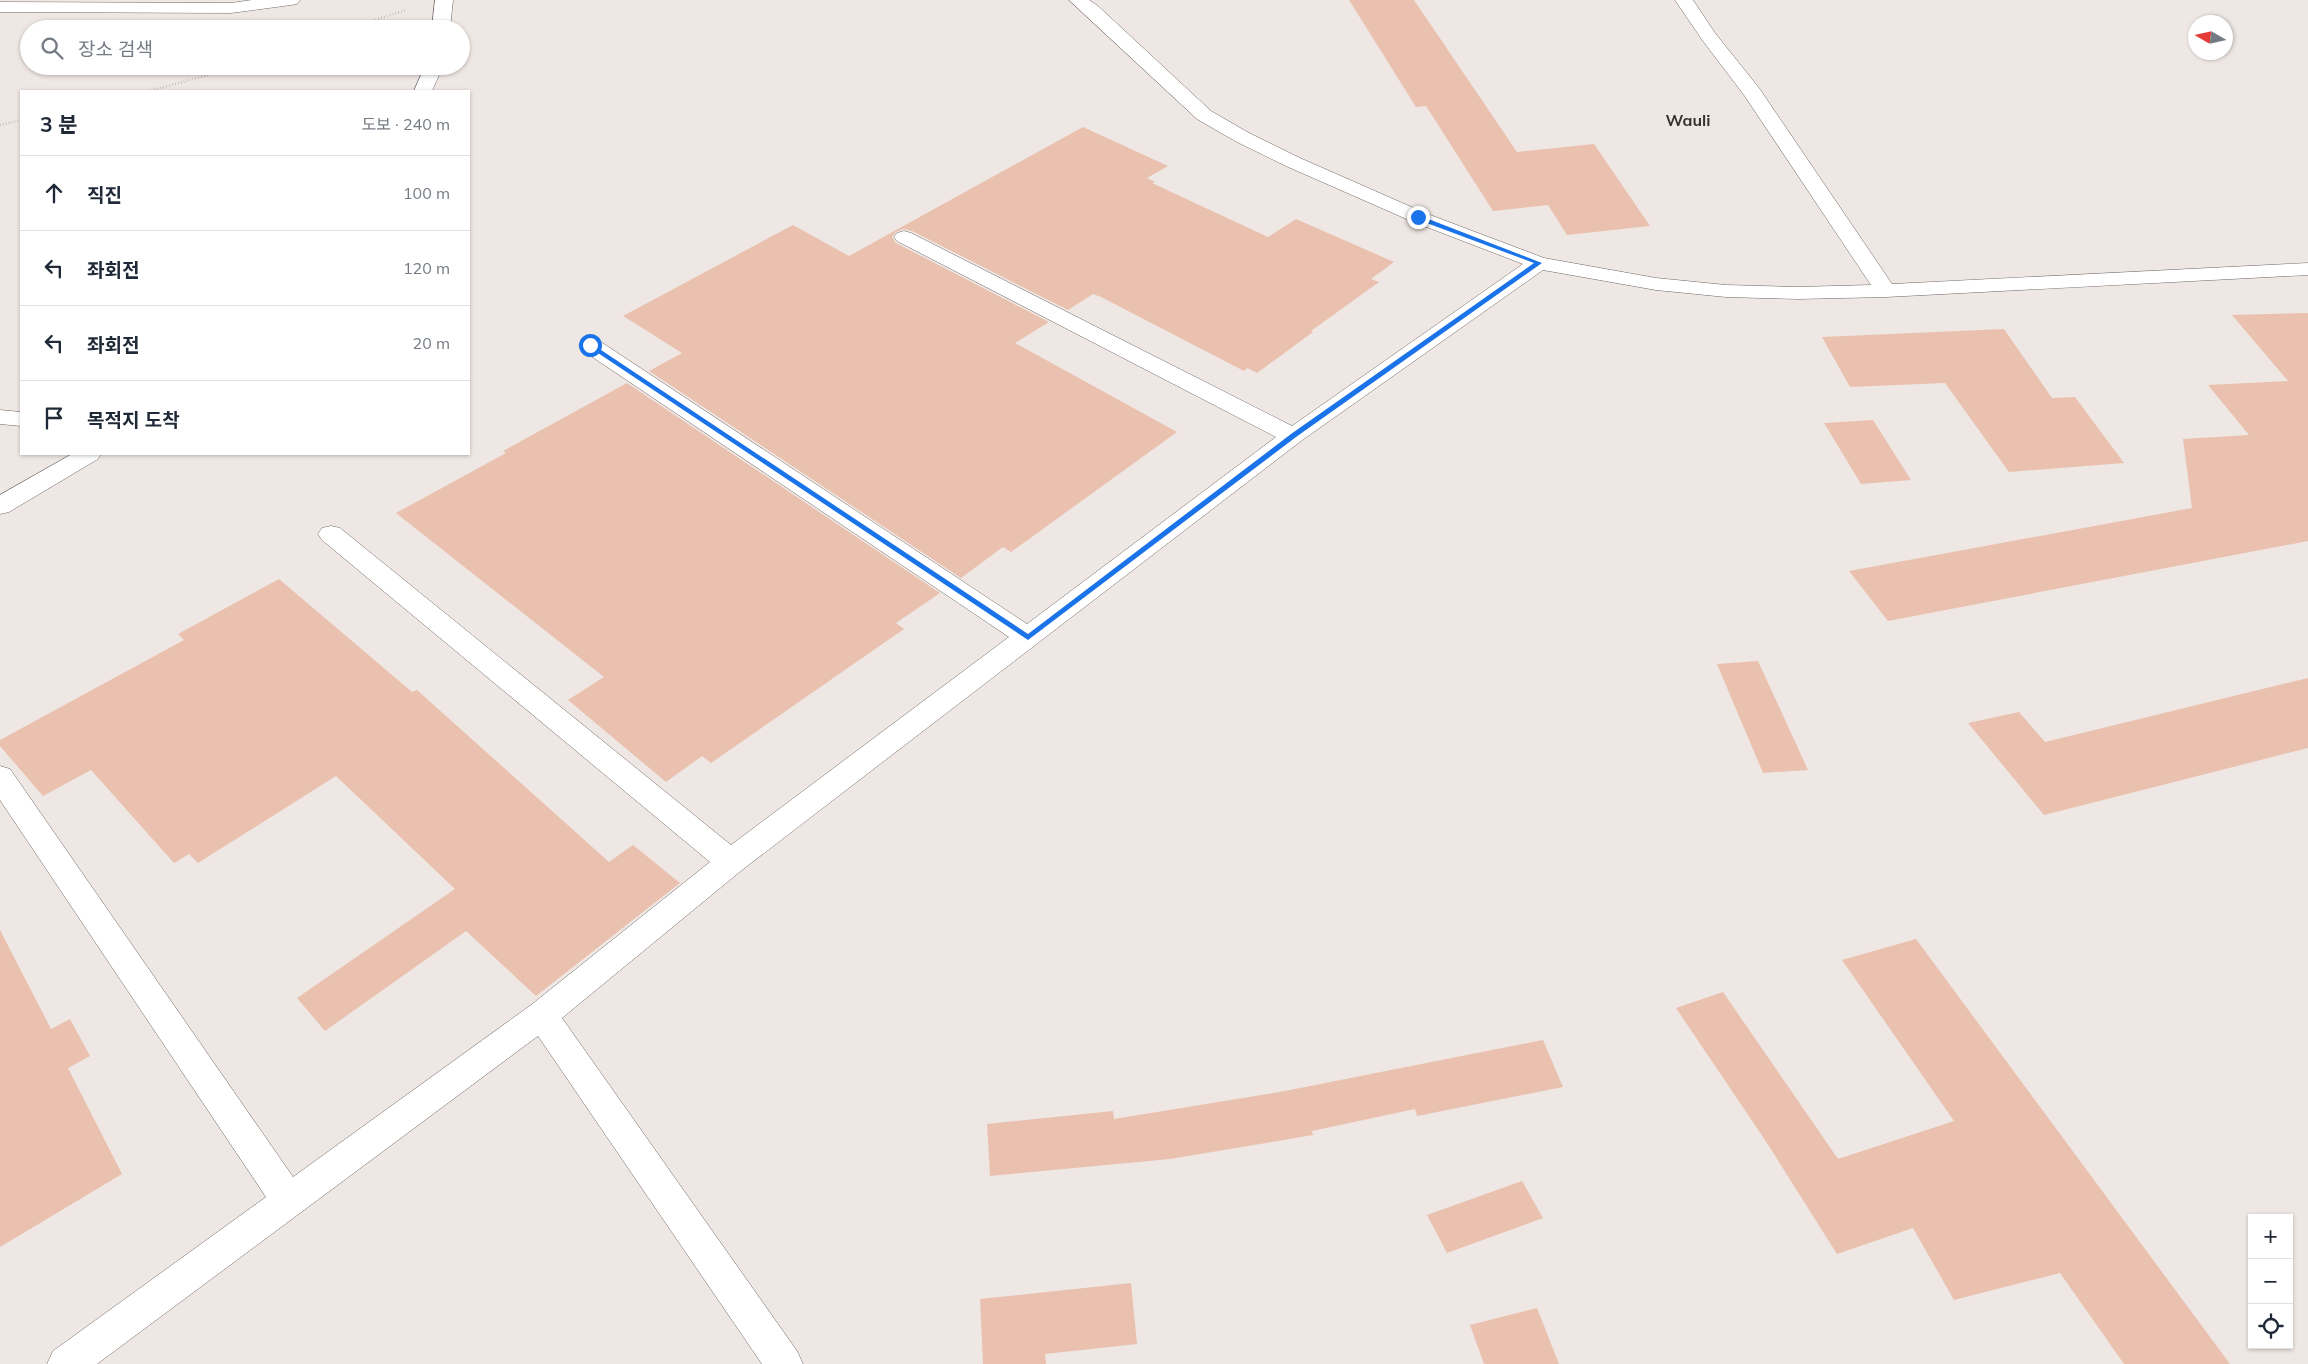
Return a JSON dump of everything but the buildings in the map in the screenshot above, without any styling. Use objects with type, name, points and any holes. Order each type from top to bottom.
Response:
[{"type":"street","points":[[0,7],[223,9],[291,0]]},
{"type":"street","points":[[442,20],[444,0]]},
{"type":"street","points":[[1078,0],[1092,10],[1204,115],[1242,137],[1301,166],[1418,217],[1539,263],[1656,284],[1726,291],[1798,293],[1886,291],[2308,269]]},
{"type":"street","points":[[1684,0],[1709,37],[1752,92],[1886,291]]},
{"type":"street","points":[[423,90],[430,75]]},
{"type":"street","points":[[904,237],[1293,436]]},
{"type":"street","points":[[66,1364],[542,1015],[730,862],[1293,436],[1539,263]]},
{"type":"street","points":[[590,345],[1028,638]]},
{"type":"street","points":[[0,417],[20,419]]},
{"type":"street","points":[[0,506],[86,455]]},
{"type":"street","points":[[331,534],[730,862]]},
{"type":"street","points":[[0,777],[288,1200]]},
{"type":"street","points":[[542,1015],[784,1364]]},
{"type":"path","points":[[376,20],[414,8]]},
{"type":"path","points":[[153,90],[209,75]]},
{"type":"path","points":[[0,125],[20,120]]},
{"type":"district","name":"Wauli","points":[[1688,120]]},
{"type":"route","points":[[590,345],[1028,638],[1293,436],[1539,263],[1418,217]]}]
